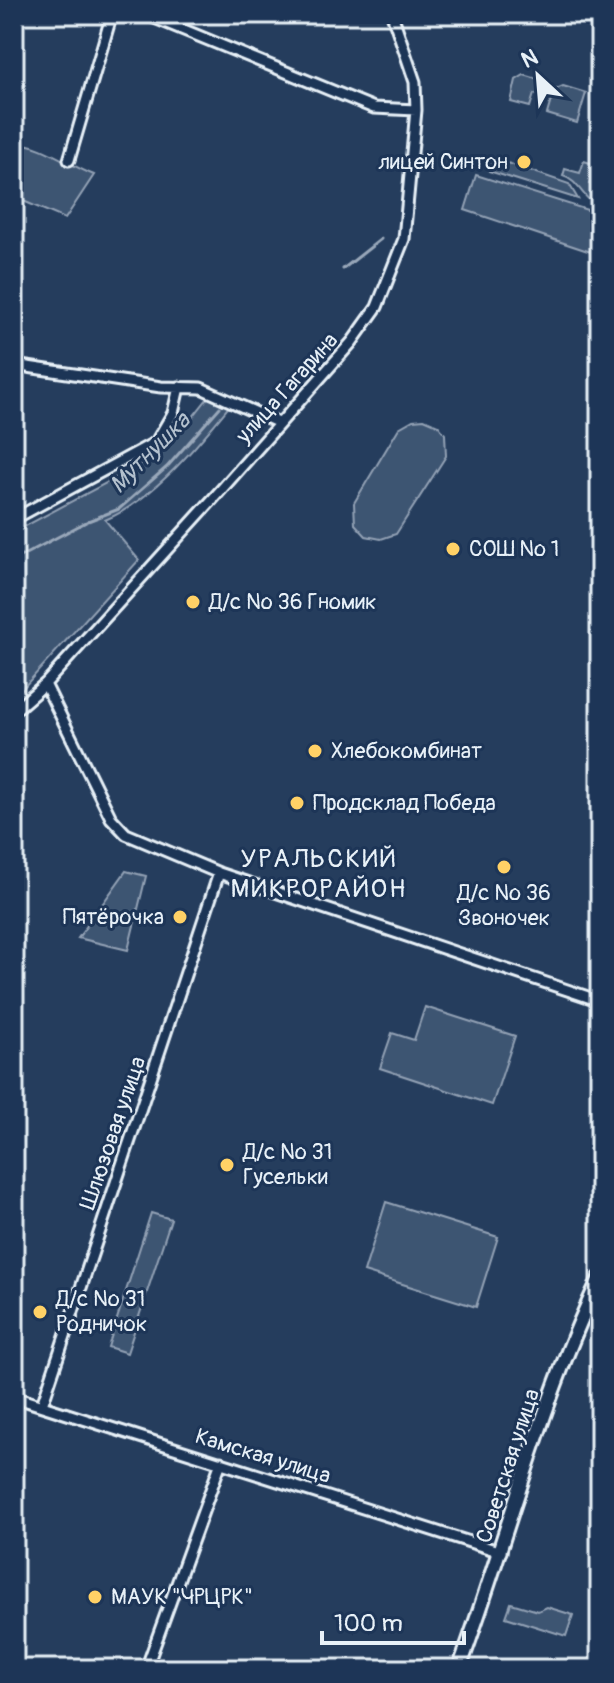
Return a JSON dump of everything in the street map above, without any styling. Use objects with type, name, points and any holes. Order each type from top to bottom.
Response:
[{"type":"main road","name":"Советская улица","points":[[459,1669],[501,1552],[568,1345],[600,1278]]},
{"type":"street","points":[[69,160],[112,14]]},
{"type":"street","points":[[145,14],[374,108],[416,110]]},
{"type":"street","name":"улица Гагарина","points":[[14,711],[45,684],[352,342],[377,307],[404,239],[416,110],[415,82],[392,14]]},
{"type":"street","points":[[14,365],[201,388],[279,423]]},
{"type":"street","points":[[14,519],[156,442],[173,413],[179,387]]},
{"type":"street","points":[[45,684],[111,818],[126,834],[219,873],[600,1001]]},
{"type":"street","name":"Шлюзовая улица","points":[[42,1405],[219,873]]},
{"type":"street","name":"Камская улица","points":[[14,1397],[501,1552]]},
{"type":"street","points":[[146,1669],[221,1462]]},
{"type":"shaded area","points":[[524,75],[550,83],[546,97],[534,94],[530,107],[511,102],[516,80]]},
{"type":"shaded area","points":[[563,86],[586,93],[577,123],[547,114],[554,90]]},
{"type":"shaded area","points":[[14,143],[44,150],[94,175],[65,219],[14,197]]},
{"type":"shaded area","points":[[493,158],[569,184],[578,199],[489,171]]},
{"type":"shaded area","points":[[584,161],[600,166],[594,167],[589,184],[600,187],[600,206],[563,176],[565,169],[580,173]]},
{"type":"shaded area","points":[[476,175],[600,214],[600,255],[465,210]]},
{"type":"shaded area","points":[[215,389],[235,399],[159,484],[123,511],[105,520],[139,560],[14,698],[14,532],[142,464],[184,428]]},
{"type":"shaded area","points":[[424,419],[438,425],[445,434],[446,456],[396,534],[381,539],[366,536],[355,524],[354,503],[399,428],[413,420]]},
{"type":"shaded area","points":[[126,871],[146,876],[128,950],[78,938]]},
{"type":"shaded area","points":[[425,1007],[515,1036],[492,1105],[380,1068],[392,1033],[414,1040]]},
{"type":"shaded area","points":[[386,1202],[498,1237],[476,1307],[364,1272]]},
{"type":"shaded area","points":[[151,1213],[171,1219],[127,1353],[108,1347]]},
{"type":"shaded area","points":[[511,1603],[538,1611],[547,1607],[573,1615],[566,1636],[506,1617]]},
{"type":"waterway","name":"Мутнушка","points":[[343,269],[381,239]]},
{"type":"waterway","name":"Мутнушка","points":[[14,560],[88,521],[119,509],[167,467],[220,407]]},
{"type":"place","name":"лицей Синтон","points":[[524,162]]},
{"type":"place","name":"СОШ № 1","points":[[453,549]]},
{"type":"place","name":"Д/с № 36 Гномик","points":[[193,602]]},
{"type":"place","name":"Хлебокомбинат","points":[[315,751]]},
{"type":"place","name":"Продсклад Победа","points":[[297,803]]},
{"type":"place","name":"Д/с № 36 Звоночек","points":[[504,867]]},
{"type":"place","name":"Пятёрочка","points":[[180,917]]},
{"type":"place","name":"Д/с № 31 Гусельки","points":[[227,1165]]},
{"type":"place","name":"Д/с № 31 Родничок","points":[[40,1312]]},
{"type":"place","name":"МАУК \"ЧРЦРК\"","points":[[95,1597]]},
{"type":"district","name":"УРАЛЬСКИЙ МИКРОРАЙОН","points":[[319,874]]}]
